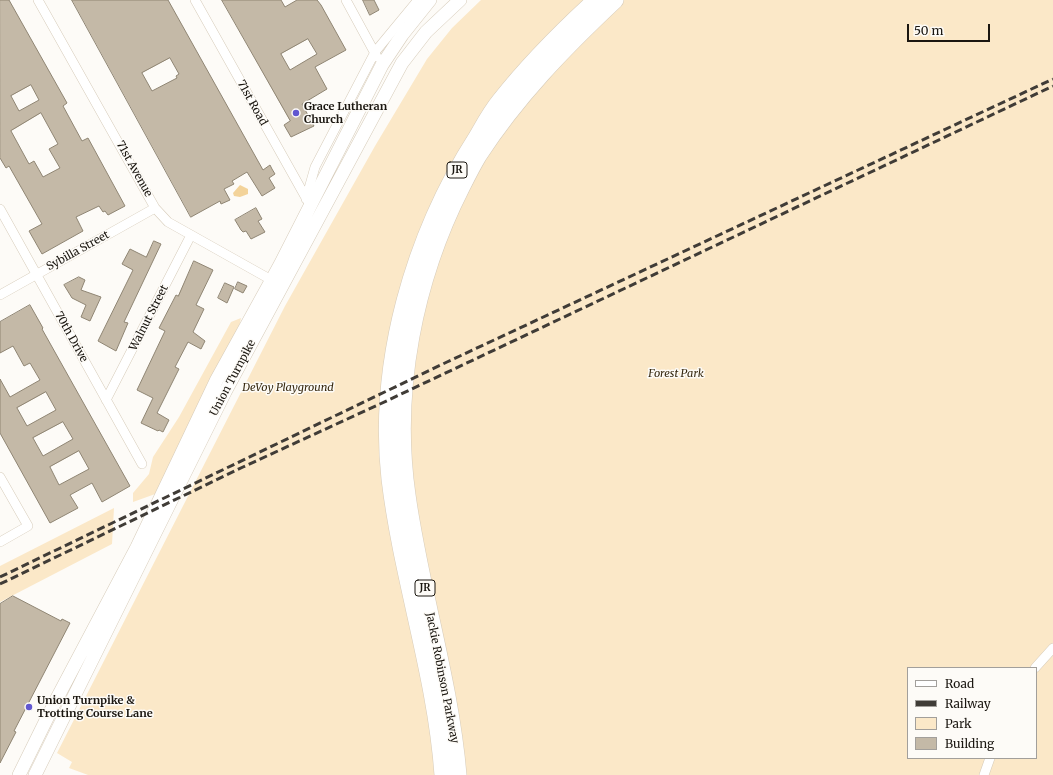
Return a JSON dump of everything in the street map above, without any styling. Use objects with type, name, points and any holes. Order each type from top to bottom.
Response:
[{"type":"highway","name":"Jackie Robinson Parkway","points":[[443,775],[436,710],[398,532],[390,478],[388,420],[391,380],[398,339],[410,282],[425,237],[460,162],[499,102],[552,41],[596,0]]},
{"type":"highway","name":"Jackie Robinson Parkway","points":[[458,775],[447,693],[412,530],[406,492],[403,417],[406,372],[413,328],[422,289],[435,248],[452,206],[477,157],[530,85],[566,46],[615,0]]},
{"type":"main road","name":"Union Turnpike","points":[[35,775],[225,392],[277,283],[308,202],[382,65],[402,35],[430,0]]},
{"type":"main road","name":"Union Turnpike","points":[[19,775],[58,696],[137,547],[216,381],[277,283],[402,63],[426,32],[460,0]]},
{"type":"street","name":"71st Avenue","points":[[38,0],[155,208],[168,222],[277,283]]},
{"type":"street","name":"71st Road","points":[[195,0],[308,202]]},
{"type":"street","points":[[346,0],[382,65]]},
{"type":"street","name":"Union Turnpike","points":[[308,202],[315,167],[375,52],[418,0]]},
{"type":"street","name":"Sybilla Street","points":[[0,295],[155,208]]},
{"type":"street","name":"70th Drive","points":[[0,209],[142,464]]},
{"type":"street","name":"Walnut Street","points":[[106,400],[191,235]]},
{"type":"street","points":[[0,477],[28,526],[0,542]]},
{"type":"street","points":[[1036,667],[1053,648]]},
{"type":"street","points":[[984,775],[990,759]]},
{"type":"green space","name":"Forest Park","points":[[481,0],[1053,0],[1053,775],[88,775],[69,768],[72,762],[57,753],[285,306],[375,146],[427,59],[452,28]]},
{"type":"green space","points":[[241,318],[239,327],[158,493],[133,502],[133,493],[149,474],[153,457],[179,417],[231,322]]},
{"type":"green space","points":[[114,508],[112,544],[0,602],[0,566]]},
{"type":"shaded area","points":[[240,185],[248,189],[248,194],[240,197],[234,196],[233,193]]},
{"type":"building","points":[[0,0],[9,0],[67,103],[63,106],[82,141],[88,138],[125,206],[108,215],[105,211],[103,212],[99,206],[76,217],[83,231],[42,254],[29,231],[42,224],[9,166],[6,168],[0,158]],"holes":[[[31,85],[39,100],[19,111],[11,96]],[[41,113],[58,144],[49,149],[60,168],[43,177],[34,161],[29,164],[11,131]]]},
{"type":"building","points":[[72,0],[168,0],[263,170],[270,165],[275,174],[269,178],[275,188],[262,196],[247,172],[232,181],[234,184],[224,189],[230,200],[221,204],[220,201],[191,217]],"holes":[[[170,58],[179,74],[176,76],[177,78],[152,91],[142,73]]]},
{"type":"building","points":[[222,0],[281,0],[285,7],[297,0],[317,0],[321,5],[346,50],[315,67],[327,89],[302,104],[314,126],[291,137],[284,125],[290,121]],"holes":[[[308,39],[317,54],[290,70],[281,54]]]},
{"type":"building","points":[[363,0],[374,0],[379,10],[370,15]]},
{"type":"building","points":[[256,208],[262,219],[258,221],[265,232],[251,239],[246,231],[243,232],[241,230],[235,220]]},
{"type":"building","points":[[154,241],[161,244],[124,322],[128,323],[116,351],[98,341],[133,270],[122,264],[130,249],[146,257]]},
{"type":"building","points":[[194,261],[213,270],[196,305],[204,309],[193,332],[205,341],[201,349],[188,342],[175,367],[179,369],[157,413],[169,420],[163,432],[141,423],[153,398],[137,390],[165,331],[159,328],[176,295],[178,296]]},
{"type":"building","points":[[79,277],[85,280],[81,290],[101,297],[90,321],[81,317],[86,305],[72,298],[64,285]]},
{"type":"building","points":[[238,282],[247,286],[243,293],[235,289]]},
{"type":"building","points":[[225,283],[234,287],[227,303],[218,298]]},
{"type":"building","points":[[30,305],[130,486],[102,502],[92,483],[70,495],[78,508],[50,523],[0,433],[0,379],[10,397],[40,380],[30,363],[24,366],[13,346],[0,353],[0,322]],"holes":[[[46,392],[56,410],[27,426],[17,408]],[[63,422],[73,439],[43,456],[33,438]],[[79,451],[89,469],[59,485],[50,467]]]},
{"type":"building","points":[[13,596],[61,621],[62,619],[70,623],[14,731],[16,732],[0,763],[0,604]]},
{"type":"railway","points":[[0,577],[447,362],[1053,79]]},
{"type":"railway","points":[[0,584],[243,467],[380,404],[1053,86]]},
{"type":"place","name":"Grace Lutheran Church","points":[[296,113]]},
{"type":"place","name":"Union Turnpike & Trotting Course Lane","points":[[29,707]]},
{"type":"park label","name":"DeVoy Playground","points":[[288,388]]}]
